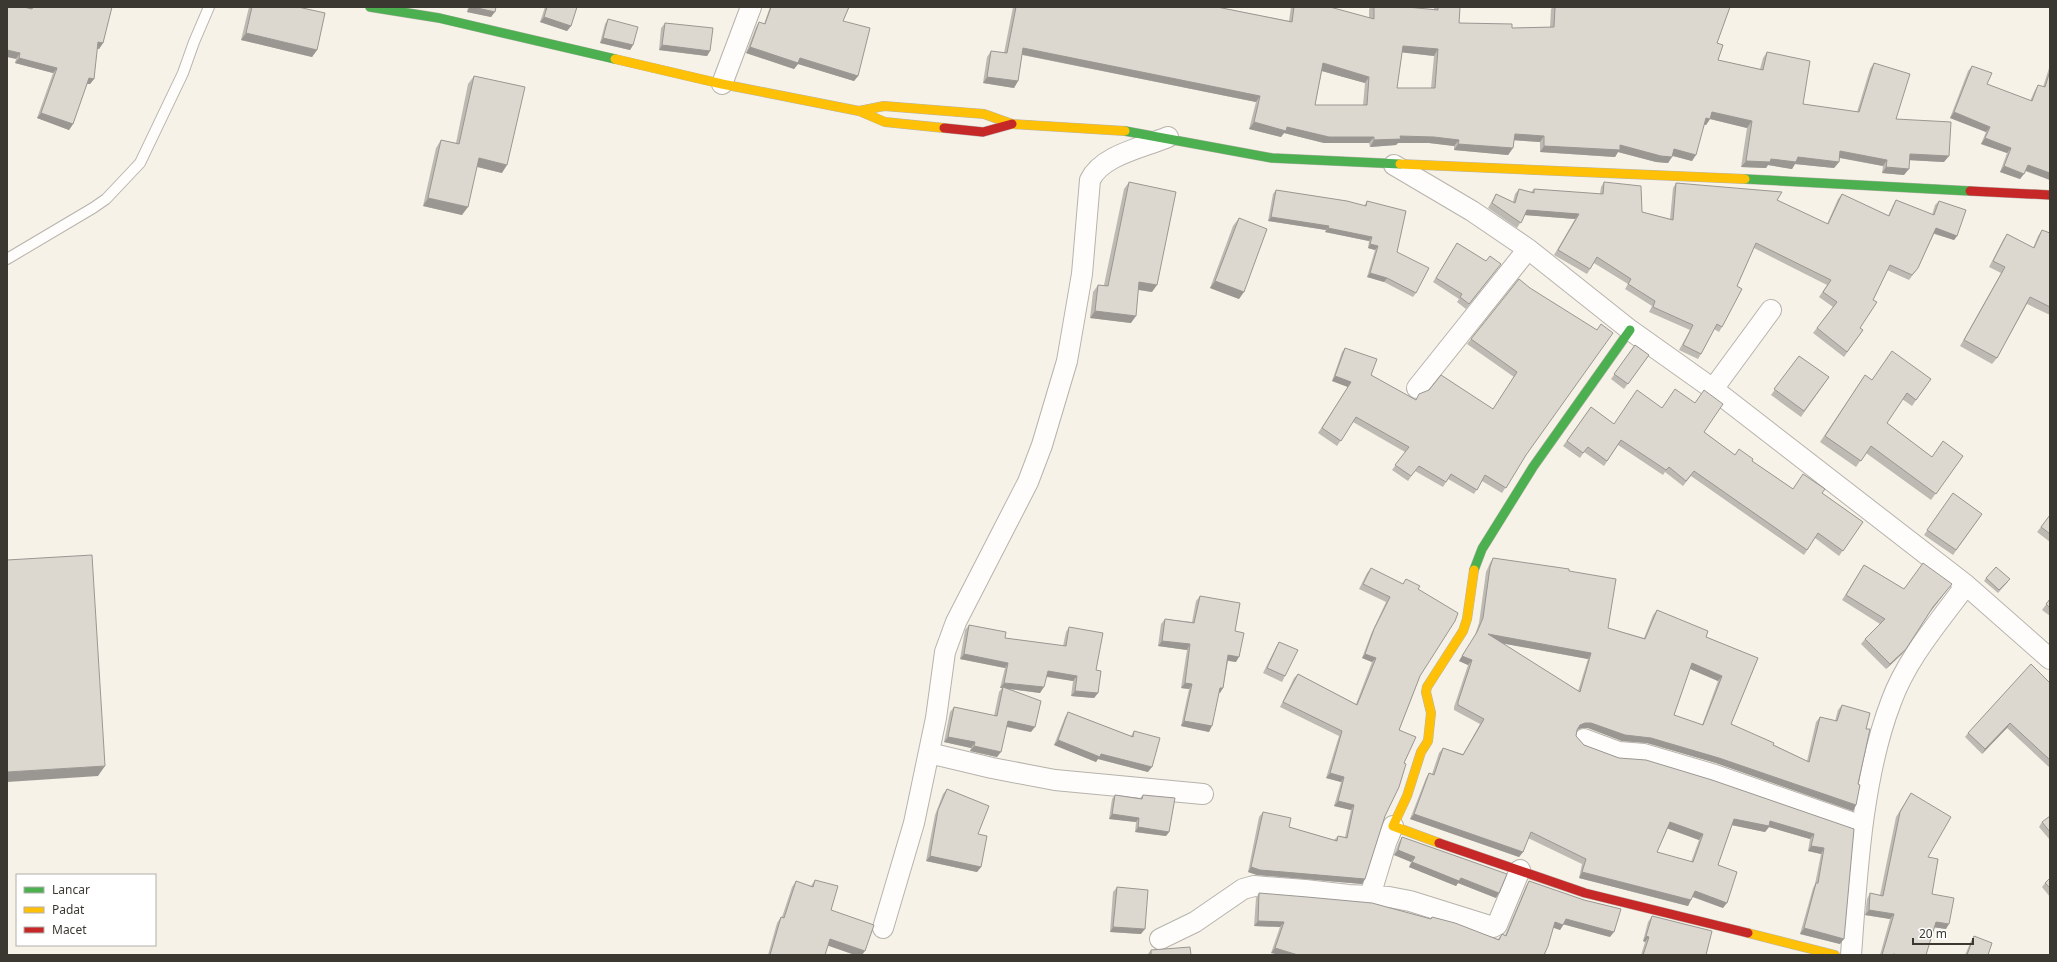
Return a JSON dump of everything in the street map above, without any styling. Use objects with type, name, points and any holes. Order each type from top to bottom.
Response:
[{"type":"main road","points":[[370,7],[439,18],[722,84],[859,111],[885,122],[983,132],[1012,124]]},
{"type":"main road","points":[[859,111],[884,106],[984,114],[1012,124],[1098,128],[1168,137],[1272,158],[1598,172],[2050,195]]},
{"type":"main road","points":[[1630,330],[1533,467],[1482,549],[1474,569],[1467,619],[1463,631],[1427,687],[1426,692],[1431,713],[1428,741],[1421,752],[1407,796],[1393,826],[1415,835],[1585,893],[1835,955]]},
{"type":"street","points":[[722,84],[751,7]]},
{"type":"street","points":[[884,928],[914,823],[936,718],[945,652],[956,622],[1028,482],[1042,445],[1066,361],[1082,274],[1090,180],[1095,170],[1104,162],[1168,137]]},
{"type":"street","points":[[1394,164],[1472,211],[1528,249],[1630,330],[1713,389],[1966,585],[2050,659]]},
{"type":"street","points":[[1417,388],[1528,249]]},
{"type":"street","points":[[1713,389],[1771,310]]},
{"type":"street","points":[[1851,955],[1862,826],[1880,738],[1891,701],[1922,644],[1966,585]]},
{"type":"street","points":[[1584,739],[1619,752],[1644,754],[1712,774],[1862,826]]},
{"type":"street","points":[[929,753],[992,768],[1055,780],[1203,794]]},
{"type":"street","points":[[1370,896],[1386,843],[1393,826]]},
{"type":"street","points":[[1160,939],[1195,922],[1243,889],[1254,886],[1389,897],[1410,901],[1493,927],[1497,925],[1520,870]]},
{"type":"lane","points":[[7,259],[106,199],[140,163],[183,73],[209,7]]},
{"type":"building","points":[[7,7],[24,7],[32,9],[33,7],[112,7],[103,43],[98,42],[94,79],[89,78],[73,124],[41,113],[57,68],[19,58],[20,53],[7,50]]},
{"type":"building","points":[[252,7],[298,7],[325,13],[317,50],[246,33]]},
{"type":"building","points":[[473,7],[496,7],[495,12]]},
{"type":"building","points":[[547,7],[577,7],[571,26],[544,17]]},
{"type":"building","points":[[771,7],[849,7],[843,21],[870,28],[858,76],[800,58],[798,63],[750,47],[759,22],[765,24]]},
{"type":"building","points":[[1016,7],[1217,7],[1292,22],[1294,7],[1330,7],[1374,19],[1374,7],[1407,7],[1438,10],[1438,7],[1460,7],[1459,23],[1512,24],[1512,28],[1554,27],[1555,7],[1730,7],[1717,43],[1723,45],[1718,60],[1763,70],[1767,52],[1810,61],[1803,104],[1859,112],[1874,63],[1910,74],[1896,119],[1951,122],[1949,156],[1910,154],[1909,169],[1886,167],[1887,160],[1840,151],[1839,162],[1798,157],[1796,162],[1771,159],[1770,162],[1746,161],[1752,121],[1712,112],[1710,119],[1706,118],[1696,155],[1674,149],[1672,157],[1661,156],[1620,145],[1620,150],[1544,146],[1544,136],[1515,134],[1513,148],[1458,144],[1459,140],[1434,137],[1400,136],[1401,139],[1374,140],[1374,137],[1329,137],[1287,127],[1286,131],[1254,122],[1260,96],[1023,48],[1018,81],[987,77],[991,51],[1007,53]],"holes":[[[1403,46],[1438,49],[1435,88],[1397,88]],[[1323,63],[1369,77],[1367,105],[1315,105]]]},
{"type":"building","points":[[608,19],[638,27],[633,45],[603,38]]},
{"type":"building","points":[[665,23],[713,28],[710,51],[662,45]]},
{"type":"building","points":[[1972,66],[1992,73],[1987,84],[2032,101],[2038,85],[2045,87],[2050,71],[2050,173],[2028,165],[2024,174],[2004,166],[2011,148],[1985,138],[1990,127],[1954,112]]},
{"type":"building","points":[[474,76],[525,87],[507,165],[479,158],[468,207],[428,198],[441,140],[459,144]]},
{"type":"building","points":[[1129,182],[1176,192],[1157,285],[1139,282],[1136,316],[1095,311],[1098,285],[1108,286]]},
{"type":"building","points":[[1604,182],[1641,186],[1642,212],[1673,220],[1676,183],[1782,192],[1777,200],[1828,224],[1842,194],[1889,216],[1896,200],[1934,215],[1939,201],[1966,210],[1957,236],[1936,228],[1918,268],[1912,275],[1890,265],[1873,300],[1877,302],[1860,328],[1863,330],[1847,352],[1817,328],[1837,302],[1823,292],[1831,280],[1756,243],[1737,286],[1742,289],[1722,327],[1717,324],[1701,354],[1683,345],[1693,325],[1653,307],[1655,301],[1628,284],[1631,279],[1597,257],[1590,269],[1558,250],[1579,214],[1527,210],[1521,223],[1492,203],[1496,194],[1515,203],[1519,189],[1534,193],[1534,189],[1603,194]]},
{"type":"building","points":[[1276,190],[1347,201],[1366,206],[1367,201],[1406,211],[1397,252],[1429,268],[1416,293],[1387,278],[1370,273],[1378,246],[1370,244],[1372,237],[1328,228],[1329,226],[1271,217]]},
{"type":"building","points":[[1239,218],[1267,229],[1244,292],[1215,281]]},
{"type":"building","points":[[2042,230],[2050,233],[2050,307],[2030,297],[1997,358],[1964,340],[2005,267],[1993,261],[2007,234],[2034,248]]},
{"type":"building","points":[[1457,243],[1486,261],[1490,256],[1501,264],[1469,304],[1460,297],[1462,294],[1436,278]]},
{"type":"building","points":[[1519,279],[1530,288],[1597,330],[1601,324],[1613,333],[1526,455],[1506,488],[1485,475],[1477,490],[1451,474],[1446,482],[1419,466],[1411,476],[1395,465],[1409,447],[1356,417],[1341,441],[1322,428],[1351,382],[1335,376],[1345,348],[1377,359],[1371,375],[1416,400],[1419,394],[1429,390],[1441,375],[1493,409],[1517,372],[1471,339]]},
{"type":"building","points":[[1635,345],[1649,355],[1628,384],[1614,374]]},
{"type":"building","points":[[1892,351],[1931,379],[1916,400],[1907,393],[1887,423],[1932,457],[1943,441],[1963,456],[1936,494],[1871,446],[1861,461],[1825,436],[1865,375],[1872,380]]},
{"type":"building","points":[[1799,356],[1829,377],[1804,411],[1774,389]]},
{"type":"building","points":[[1675,389],[1695,403],[1704,390],[1723,404],[1704,432],[1735,455],[1739,449],[1753,459],[1752,461],[1793,489],[1803,474],[1825,489],[1822,493],[1863,522],[1843,551],[1818,533],[1807,550],[1694,471],[1686,481],[1669,467],[1666,470],[1621,440],[1607,461],[1588,447],[1583,453],[1567,441],[1591,407],[1614,424],[1637,390],[1662,408]]},
{"type":"building","points":[[1953,493],[1982,514],[1956,550],[1927,530]]},
{"type":"building","points":[[2050,515],[2050,534],[2041,527]]},
{"type":"building","points":[[92,555],[105,766],[7,772],[7,560]]},
{"type":"building","points":[[1493,558],[1569,569],[1569,571],[1616,579],[1608,628],[1645,639],[1657,610],[1708,631],[1706,637],[1758,658],[1731,724],[1774,743],[1773,745],[1809,762],[1820,717],[1837,721],[1842,705],[1870,713],[1866,729],[1870,729],[1858,784],[1860,785],[1856,805],[1719,758],[1651,738],[1625,735],[1591,723],[1580,725],[1576,736],[1584,745],[1619,758],[1646,760],[1712,780],[1854,829],[1844,939],[1804,928],[1816,883],[1818,883],[1824,848],[1811,846],[1814,834],[1770,821],[1769,826],[1734,819],[1718,865],[1737,872],[1727,903],[1695,891],[1691,900],[1582,872],[1586,859],[1531,832],[1523,852],[1414,814],[1429,773],[1434,775],[1443,748],[1463,755],[1484,719],[1458,705],[1458,702],[1472,660],[1462,656],[1477,632],[1483,618],[1490,567]],"holes":[[[1488,634],[1591,653],[1580,692]],[[1692,663],[1722,676],[1703,725],[1674,715]],[[1670,822],[1703,834],[1693,862],[1657,852]]]},
{"type":"building","points":[[1923,563],[1952,584],[1933,607],[1906,649],[1890,664],[1865,639],[1885,619],[1846,595],[1864,565],[1904,589]]},
{"type":"building","points":[[1996,567],[2010,579],[1999,590],[1986,578]]},
{"type":"building","points":[[1371,568],[1403,584],[1406,579],[1420,586],[1418,589],[1458,613],[1455,621],[1420,676],[1399,730],[1416,737],[1404,763],[1406,764],[1399,787],[1385,816],[1365,879],[1260,870],[1251,867],[1263,812],[1291,818],[1289,827],[1337,841],[1338,836],[1347,838],[1354,805],[1338,801],[1344,777],[1330,773],[1342,731],[1283,702],[1298,674],[1357,705],[1376,658],[1365,654],[1374,629],[1390,597],[1363,584]]},
{"type":"building","points":[[1200,596],[1240,603],[1235,631],[1244,633],[1239,657],[1228,655],[1223,688],[1220,688],[1212,726],[1184,721],[1192,684],[1185,683],[1190,644],[1162,641],[1165,619],[1194,623]]},
{"type":"building","points":[[2050,599],[2050,608],[2046,604]]},
{"type":"building","points":[[969,625],[1006,632],[1005,638],[1066,646],[1069,627],[1103,633],[1096,670],[1101,671],[1098,693],[1075,691],[1077,676],[1048,671],[1044,687],[1004,683],[1008,663],[964,654]]},
{"type":"building","points":[[1279,642],[1298,650],[1285,676],[1267,668]]},
{"type":"building","points":[[2031,664],[2050,683],[2050,760],[2010,723],[1985,749],[1968,733]]},
{"type":"building","points":[[1003,687],[1041,701],[1035,727],[1008,721],[1001,752],[974,746],[975,742],[948,737],[954,707],[997,716]]},
{"type":"building","points":[[1068,712],[1133,737],[1134,731],[1160,738],[1152,767],[1101,754],[1100,757],[1058,740]]},
{"type":"building","points":[[947,789],[989,806],[978,834],[987,836],[981,867],[930,856],[938,810]]},
{"type":"building","points":[[1911,793],[1951,817],[1928,857],[1938,859],[1932,894],[1954,898],[1949,924],[1936,922],[1926,955],[1882,955],[1894,914],[1869,910],[1870,893],[1883,896],[1900,812]]},
{"type":"building","points":[[1115,795],[1142,799],[1143,795],[1175,798],[1169,832],[1138,827],[1139,818],[1112,814]]},
{"type":"building","points":[[2050,816],[2050,832],[2042,822]]},
{"type":"building","points":[[1402,837],[1507,874],[1499,893],[1461,878],[1459,881],[1412,862],[1415,857],[1398,850]]},
{"type":"building","points":[[2050,878],[2050,888],[2045,883]]},
{"type":"building","points":[[815,880],[838,886],[831,910],[874,925],[865,951],[830,939],[825,955],[770,955],[781,917],[784,918],[796,881],[813,887]]},
{"type":"building","points":[[1529,881],[1584,900],[1621,909],[1614,932],[1566,919],[1563,925],[1555,922],[1544,955],[1298,955],[1275,948],[1284,922],[1258,921],[1259,893],[1372,903],[1431,919],[1432,917],[1455,923],[1499,940],[1502,934],[1506,936]]},
{"type":"building","points":[[1117,887],[1148,890],[1145,929],[1113,927]]},
{"type":"building","points":[[1652,916],[1712,931],[1706,955],[1643,955],[1649,937],[1646,936]]},
{"type":"building","points":[[1974,936],[1992,943],[1988,955],[1967,955]]},
{"type":"building","points":[[1190,947],[1191,955],[1151,955],[1151,950]]},
{"type":"traffic: fast","points":[[370,7],[439,18],[615,59]]},
{"type":"traffic: fast","points":[[1125,131],[1272,158],[1400,164]]},
{"type":"traffic: fast","points":[[1745,179],[1970,191]]},
{"type":"traffic: fast","points":[[1474,570],[1482,549],[1533,467],[1630,330]]},
{"type":"traffic: slow","points":[[615,59],[722,84],[859,111],[885,122],[944,128]]},
{"type":"traffic: slow","points":[[859,111],[884,106],[984,114],[1012,124],[1125,131]]},
{"type":"traffic: slow","points":[[1400,164],[1745,179]]},
{"type":"traffic: slow","points":[[1439,843],[1393,826],[1407,796],[1421,752],[1428,741],[1431,713],[1426,692],[1427,687],[1463,631],[1467,619],[1474,570]]},
{"type":"traffic: slow","points":[[1748,933],[1835,955]]},
{"type":"traffic: jam","points":[[944,128],[983,132],[1012,124]]},
{"type":"traffic: jam","points":[[1970,191],[2050,195]]},
{"type":"traffic: jam","points":[[1439,843],[1585,893],[1748,933]]}]
